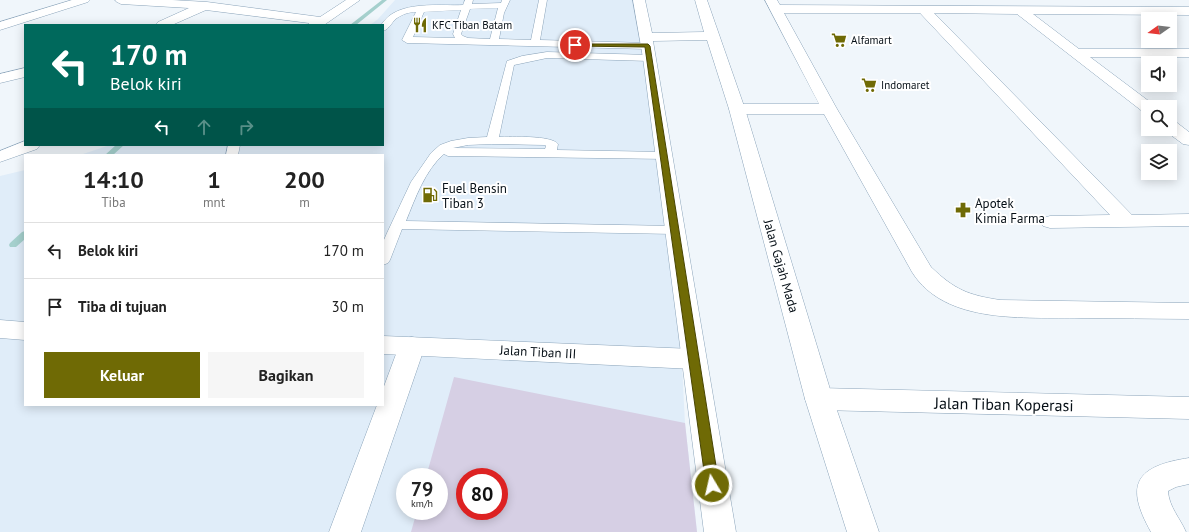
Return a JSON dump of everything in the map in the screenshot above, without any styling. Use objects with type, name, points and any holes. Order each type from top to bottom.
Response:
[{"type":"main road","points":[[0,26],[84,0]]},
{"type":"main road","points":[[121,0],[207,6],[318,23],[354,0]]},
{"type":"main road","points":[[164,24],[218,0]]},
{"type":"main road","points":[[638,0],[648,47],[693,359],[720,532]]},
{"type":"main road","name":"Jalan Gajah Mada","points":[[701,0],[737,109],[819,399],[864,532]]},
{"type":"main road","points":[[1189,11],[1021,11],[773,5],[829,109],[923,272],[938,287],[956,299],[976,305],[1000,308],[1189,311]]},
{"type":"main road","points":[[923,9],[1126,220]]},
{"type":"main road","points":[[1021,11],[1141,102]]},
{"type":"main road","points":[[648,47],[712,36]]},
{"type":"main road","points":[[1078,53],[1189,53]]},
{"type":"main road","points":[[0,79],[24,72]]},
{"type":"main road","points":[[737,109],[829,109]]},
{"type":"main road","points":[[1177,131],[1189,140]]},
{"type":"main road","points":[[0,156],[28,146]]},
{"type":"main road","points":[[1050,222],[1189,220]]},
{"type":"main road","points":[[0,329],[24,330]]},
{"type":"main road","name":"Jalan Tiban III","points":[[384,345],[693,359]]},
{"type":"main road","points":[[345,532],[412,346]]},
{"type":"main road","name":"Jalan Tiban Koperasi","points":[[819,399],[1189,408]]},
{"type":"main road","points":[[1170,532],[1158,516],[1151,495],[1153,484],[1170,474],[1189,471]]},
{"type":"lane","points":[[535,44],[543,0]]},
{"type":"lane","points":[[384,27],[399,12],[468,3],[504,3],[500,13],[494,42]]},
{"type":"lane","points":[[467,41],[459,38],[457,34],[468,3]]},
{"type":"lane","points":[[422,8],[407,40],[648,47]]},
{"type":"lane","points":[[555,55],[563,53],[564,48],[560,44]]},
{"type":"lane","points":[[492,140],[510,63],[536,56],[648,47]]},
{"type":"lane","points":[[384,258],[416,181],[438,151],[457,142],[492,140],[547,142],[552,144],[551,153]]},
{"type":"lane","points":[[438,151],[664,156]]},
{"type":"lane","points":[[398,225],[675,230]]},
{"type":"shaded area","points":[[395,0],[636,0],[675,230],[685,423],[697,532],[0,532],[0,176],[24,170],[24,406],[384,406],[384,154],[83,154],[107,146],[384,146],[384,24],[371,24],[378,19]]},
{"type":"shaded area","points":[[454,377],[685,423],[697,532],[411,532],[414,520],[448,520],[448,468],[429,468]]},
{"type":"waterway","points":[[354,24],[385,0]]},
{"type":"waterway","points":[[110,154],[119,146]]},
{"type":"waterway","points":[[13,245],[24,235]]},
{"type":"place","name":"KFC Tiban Batam","points":[[420,25]]},
{"type":"place","name":"Alfamart","points":[[839,40]]},
{"type":"place","name":"Indomaret","points":[[869,85]]},
{"type":"place","name":"Fuel Bensin Tiban 3","points":[[430,195]]},
{"type":"place","name":"Apotek Kimia Farma","points":[[963,210]]},
{"type":"route","points":[[575,45],[648,46],[712,485]]}]
